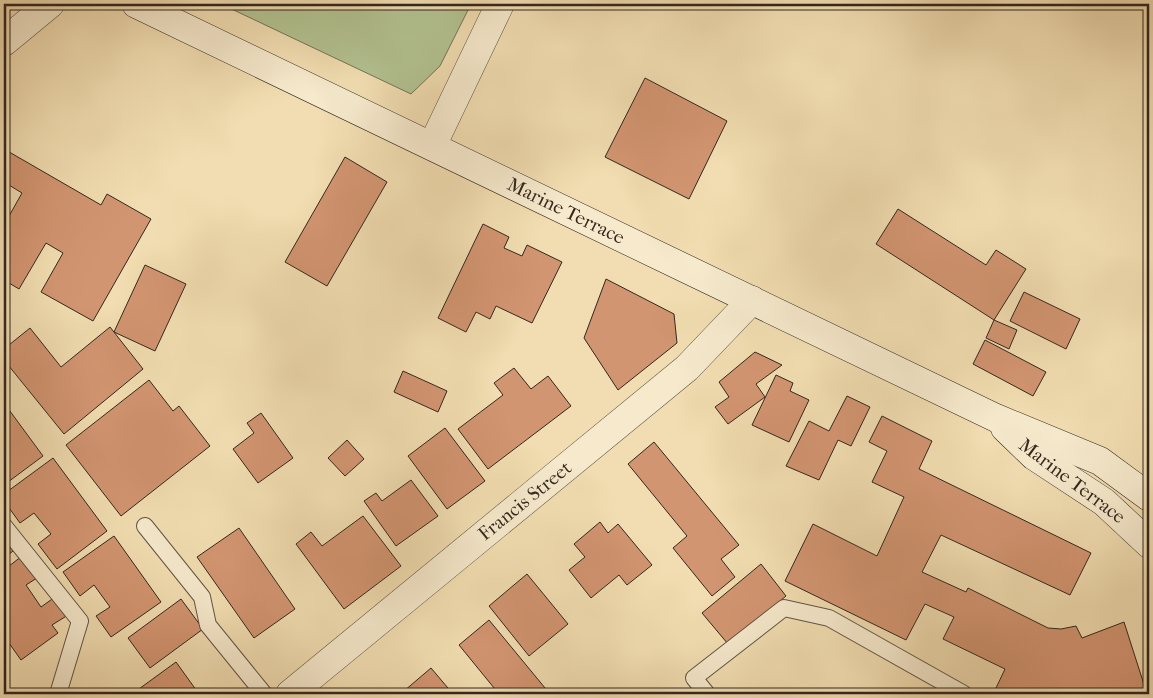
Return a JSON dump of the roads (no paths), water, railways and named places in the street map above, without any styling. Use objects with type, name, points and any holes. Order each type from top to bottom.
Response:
[{"type":"main road","points":[[4,42],[50,4]]},
{"type":"main road","name":"Marine Terrace","points":[[136,4],[996,418],[1100,461],[1149,497]]},
{"type":"main road","points":[[432,146],[500,4]]},
{"type":"main road","name":"Francis Street","points":[[290,694],[687,368],[752,300]]},
{"type":"main road","name":"Marine Terrace","points":[[996,418],[1034,456],[1104,502],[1149,544]]},
{"type":"lane","points":[[4,526],[80,621],[58,694]]},
{"type":"lane","points":[[145,526],[202,596],[208,625],[264,694]]},
{"type":"lane","points":[[707,694],[694,678],[784,608],[829,618],[964,694]]}]
